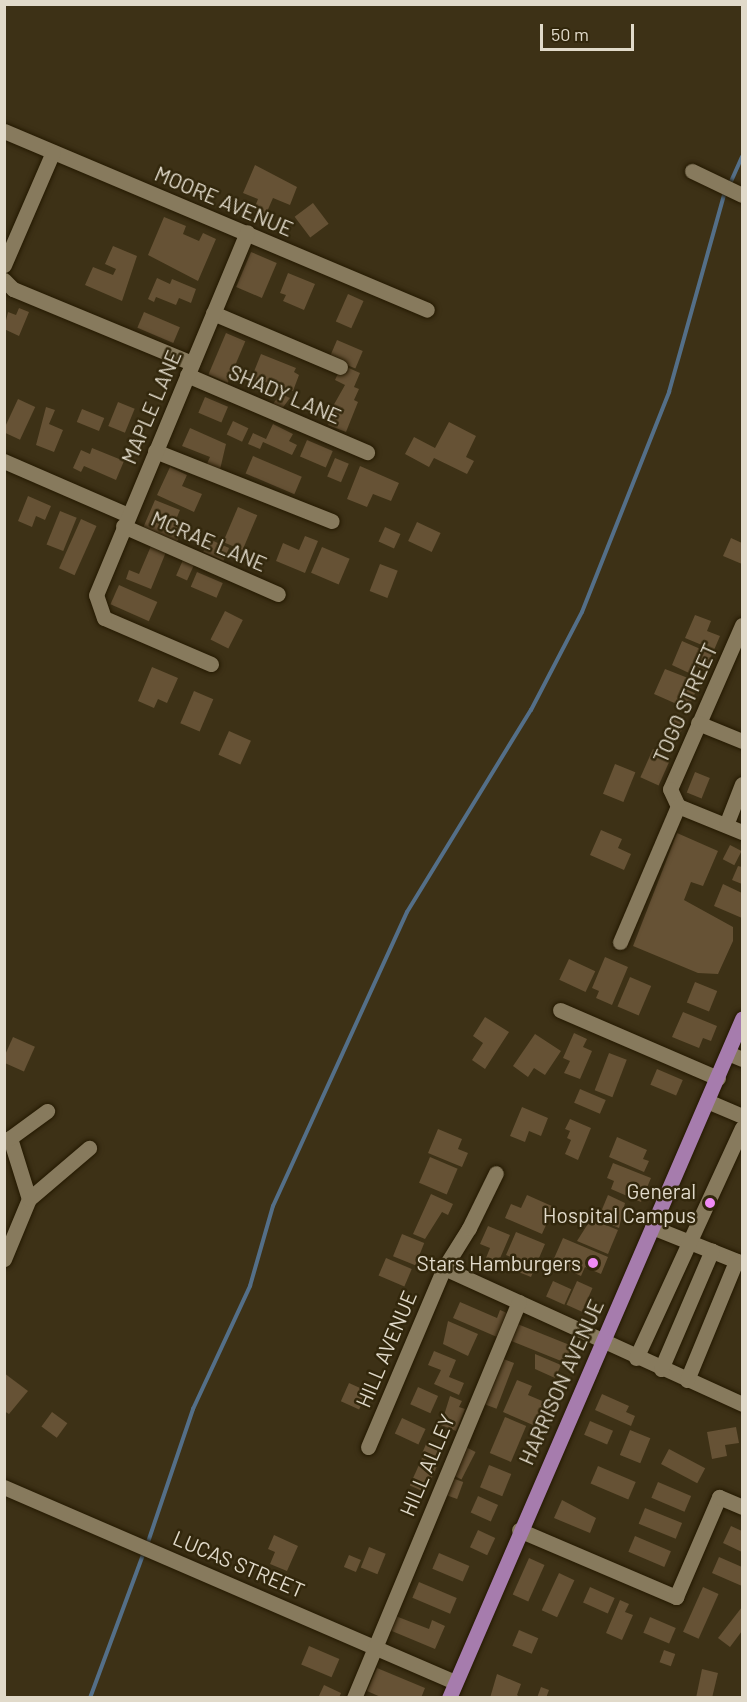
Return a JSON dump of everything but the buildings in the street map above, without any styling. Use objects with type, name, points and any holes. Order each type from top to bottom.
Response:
[{"type":"main road","name":"HARRISON AVENUE","points":[[449,1698],[519,1530],[707,1101],[718,1078],[735,1056],[742,1019]]},
{"type":"street","name":"MOORE AVENUE","points":[[4,131],[427,310]]},
{"type":"street","points":[[4,265],[53,152]]},
{"type":"street","points":[[692,171],[742,195]]},
{"type":"street","name":"MAPLE LANE","points":[[211,664],[104,618],[96,599],[125,520],[247,232]]},
{"type":"street","name":"SHADY LANE","points":[[4,280],[13,289],[367,452]]},
{"type":"street","points":[[213,313],[340,367]]},
{"type":"street","points":[[155,451],[332,521]]},
{"type":"street","name":"MCRAE LANE","points":[[4,461],[279,594]]},
{"type":"street","name":"TOGO STREET","points":[[620,942],[675,803],[670,789],[742,625]]},
{"type":"street","points":[[698,723],[742,741]]},
{"type":"street","points":[[726,825],[742,784]]},
{"type":"street","points":[[675,803],[742,832]]},
{"type":"street","points":[[560,1010],[718,1078]]},
{"type":"street","points":[[707,1101],[742,1116]]},
{"type":"street","points":[[29,1199],[10,1138],[47,1111]]},
{"type":"street","points":[[636,1358],[742,1128]]},
{"type":"street","points":[[4,1259],[29,1199],[89,1148]]},
{"type":"street","name":"HILL AVENUE","points":[[368,1447],[444,1268],[496,1173]]},
{"type":"street","points":[[652,1227],[739,1262],[687,1380]]},
{"type":"street","points":[[661,1369],[712,1250]]},
{"type":"street","points":[[444,1268],[636,1358],[742,1404]]},
{"type":"street","name":"HILL ALLEY","points":[[374,1644],[519,1302]]},
{"type":"street","name":"LUCAS STREET","points":[[4,1487],[374,1644],[456,1682]]},
{"type":"street","points":[[519,1530],[676,1597],[719,1497],[742,1507]]},
{"type":"street","points":[[354,1698],[374,1644]]},
{"type":"waterway","points":[[729,186],[742,157]]},
{"type":"waterway","points":[[147,1545],[193,1409],[250,1286],[273,1206],[407,912],[531,710],[582,612],[669,392],[725,192]]},
{"type":"waterway","points":[[90,1698],[144,1552]]},
{"type":"place","name":"General Hospital Campus","points":[[710,1203]]},
{"type":"place","name":"Stars Hamburgers","points":[[593,1263]]}]
